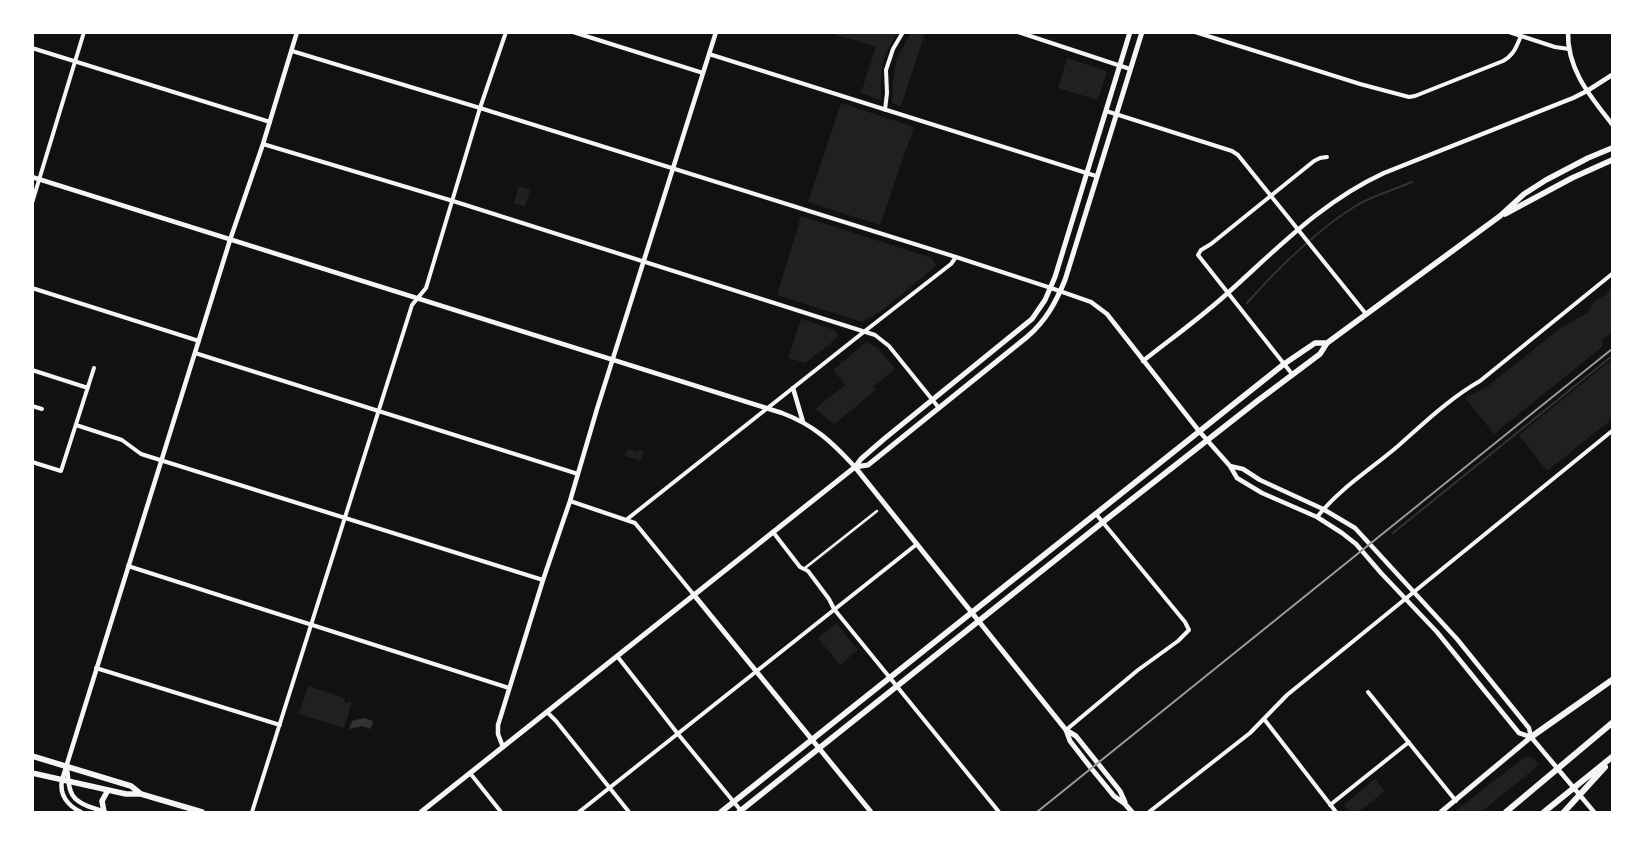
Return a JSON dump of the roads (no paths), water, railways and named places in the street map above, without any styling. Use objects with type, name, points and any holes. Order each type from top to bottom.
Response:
[{"type":"highway","points":[[1531,737],[1612,680]]},
{"type":"highway","points":[[1506,812],[1579,753],[1612,723]]},
{"type":"highway","points":[[1564,812],[1612,758]]},
{"type":"highway","points":[[1544,812],[1594,776]]},
{"type":"main road","points":[[421,812],[855,467],[861,459],[1022,328],[1040,308],[1050,288],[1130,32]]},
{"type":"main road","points":[[855,467],[868,465],[1034,331],[1050,312],[1061,291],[1142,32]]},
{"type":"main road","points":[[741,812],[1103,522],[1320,354],[1327,342],[1500,216],[1524,194],[1588,158],[1612,148]]},
{"type":"main road","points":[[1500,216],[1528,203],[1572,178],[1612,160]]},
{"type":"main road","points":[[721,812],[1284,364],[1315,343],[1327,342]]},
{"type":"main road","points":[[855,467],[1066,730],[1076,736],[1120,791],[1125,804],[1132,812]]},
{"type":"main road","points":[[694,595],[871,812]]},
{"type":"main road","points":[[1441,812],[1531,737]]},
{"type":"main road","points":[[32,756],[131,786],[140,794]]},
{"type":"main road","points":[[32,773],[126,794],[140,794],[202,812]]},
{"type":"main road","points":[[104,812],[102,801],[108,790]]},
{"type":"street","points":[[32,203],[84,32]]},
{"type":"street","points":[[81,812],[72,807],[64,798],[61,791],[62,780],[230,240],[263,144],[298,32]]},
{"type":"street","points":[[252,812],[412,305],[426,288],[480,108],[506,32]]},
{"type":"street","points":[[573,32],[703,73]]},
{"type":"street","points":[[503,746],[498,734],[498,725],[509,688],[570,501],[716,32]]},
{"type":"street","points":[[885,110],[887,93],[886,70],[893,49],[903,32]]},
{"type":"street","points":[[1018,32],[1130,69]]},
{"type":"street","points":[[1195,32],[1360,84],[1409,97],[1511,57],[1521,36]]},
{"type":"street","points":[[1509,32],[1555,47],[1569,49]]},
{"type":"street","points":[[1568,32],[1569,49],[1581,82],[1612,124]]},
{"type":"street","points":[[32,48],[270,122]]},
{"type":"street","points":[[292,51],[956,257],[1061,291],[1098,306],[1107,314],[1199,431],[1230,466],[1237,478],[1252,488],[1317,517],[1356,544],[1437,632],[1519,733],[1531,737]]},
{"type":"street","points":[[709,54],[1096,176]]},
{"type":"street","points":[[1143,361],[1228,293],[1298,229],[1340,197],[1379,175],[1587,92],[1612,75]]},
{"type":"street","points":[[1106,112],[1232,151],[1238,155],[1366,314]]},
{"type":"street","points":[[263,144],[453,201],[865,331],[875,335],[889,346],[939,408]]},
{"type":"street","points":[[1292,374],[1199,257],[1201,250],[1314,161],[1327,157]]},
{"type":"street","points":[[32,177],[613,358],[768,409],[803,422],[824,435],[855,467]]},
{"type":"street","points":[[626,520],[944,269],[956,257]]},
{"type":"street","points":[[1317,517],[1330,500],[1398,446],[1416,429],[1466,389],[1480,381],[1612,274]]},
{"type":"street","points":[[32,288],[199,341]]},
{"type":"street","points":[[195,353],[578,474]]},
{"type":"street","points":[[32,462],[60,471],[94,368]]},
{"type":"street","points":[[32,370],[88,388]]},
{"type":"street","points":[[793,388],[803,422]]},
{"type":"street","points":[[32,406],[42,409]]},
{"type":"street","points":[[76,425],[122,440],[136,452],[543,580]]},
{"type":"street","points":[[1149,812],[1250,733],[1287,695],[1612,431]]},
{"type":"street","points":[[1230,466],[1243,469],[1260,480],[1323,509],[1355,528],[1457,639],[1529,728],[1531,737],[1594,812]]},
{"type":"street","points":[[570,501],[637,524],[694,595]]},
{"type":"street","points":[[804,569],[877,511]]},
{"type":"street","points":[[1066,730],[1138,670],[1188,633],[1188,626],[1096,514]]},
{"type":"street","points":[[773,532],[800,567],[808,572],[829,599],[834,609],[999,812]]},
{"type":"street","points":[[579,812],[916,544]]},
{"type":"street","points":[[128,566],[509,688]]},
{"type":"street","points":[[617,656],[741,812]]},
{"type":"street","points":[[96,668],[280,725]]},
{"type":"street","points":[[1368,692],[1456,801]]},
{"type":"street","points":[[547,712],[556,720],[629,812]]},
{"type":"street","points":[[1264,719],[1336,812]]},
{"type":"street","points":[[1330,805],[1409,742]]},
{"type":"street","points":[[66,766],[74,798],[104,812]]},
{"type":"street","points":[[470,773],[501,812]]},
{"type":"waterway","points":[[1247,303],[1285,263],[1329,224],[1359,204],[1412,182]]},
{"type":"waterway","points":[[1393,533],[1612,356]]},
{"type":"railway","points":[[1037,812],[1612,349]]}]
